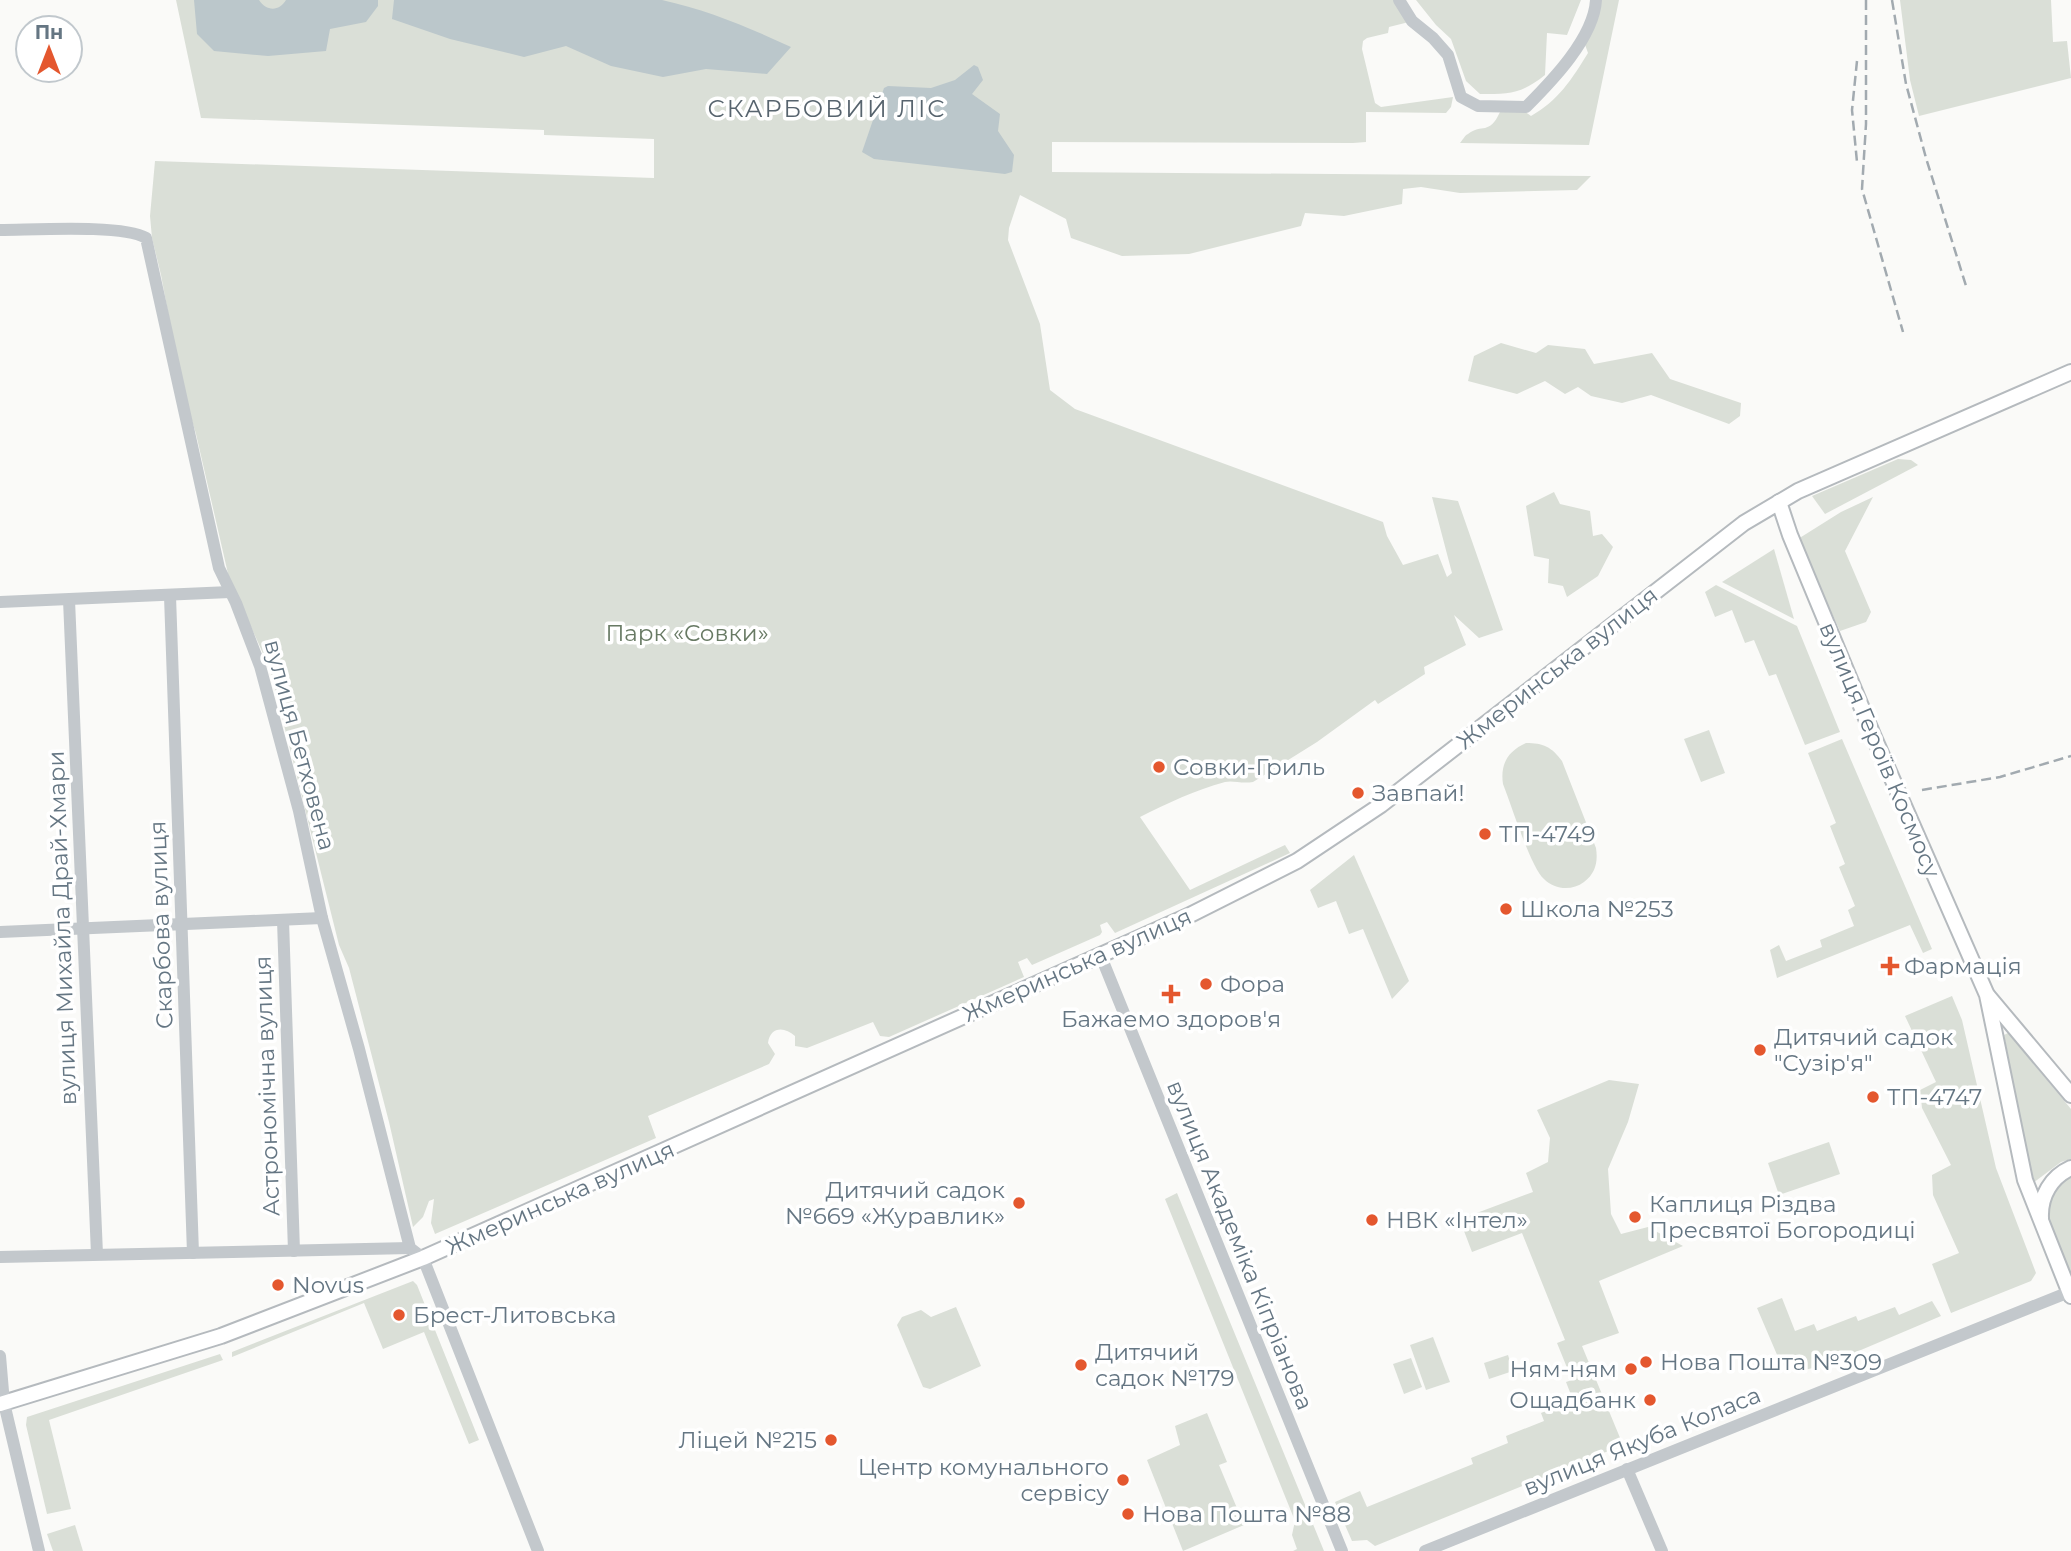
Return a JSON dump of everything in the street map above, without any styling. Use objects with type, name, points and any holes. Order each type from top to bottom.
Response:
[{"type":"main road","name":"Жмеринська вулиця","points":[[2,1403],[213,1339],[423,1258],[1188,916],[1316,850],[1381,805],[1744,523],[1798,491],[2071,372]]},
{"type":"main road","name":"вулиця Героїв Космосу","points":[[1779,502],[1790,535],[1873,735],[1987,995],[2025,1180],[2070,1294]]},
{"type":"main road","name":"вулиця Героїв Космосу","points":[[1987,995],[2071,1095]]},
{"type":"main road","points":[[2041,1223],[2045,1192],[2057,1176],[2071,1168]]},
{"type":"street","points":[[1399,0],[1412,21],[1448,55],[1461,97],[1478,106],[1526,107],[1558,75],[1578,46],[1596,0]]},
{"type":"street","name":"вулиця Бетховена","points":[[0,230],[113,230],[139,233],[146,238],[219,568],[260,666],[299,811],[322,918],[410,1248]]},
{"type":"street","points":[[0,602],[230,592]]},
{"type":"street","name":"Скарбова вулиця","points":[[170,596],[194,1253]]},
{"type":"street","name":"вулиця Михайла Драй-Хмари","points":[[69,600],[97,1254]]},
{"type":"street","points":[[0,932],[322,918]]},
{"type":"street","name":"Астрономічна вулиця","points":[[283,920],[294,1251]]},
{"type":"street","name":"вулиця Академіка Кіпріанова","points":[[1100,954],[1342,1551]]},
{"type":"street","points":[[0,1257],[410,1248],[423,1258],[538,1551]]},
{"type":"street","name":"вулиця Якуба Коласа","points":[[1425,1551],[1453,1546],[1627,1469],[2070,1294]]},
{"type":"street","points":[[0,1356],[2,1403],[39,1551]]},
{"type":"street","points":[[1627,1469],[1662,1551]]},
{"type":"green space","name":"Парк «Совки»","points":[[176,0],[1395,0],[1409,22],[1389,27],[1388,33],[1363,41],[1362,49],[1375,103],[1381,107],[1453,97],[1451,107],[1446,113],[1366,112],[1366,142],[1353,143],[1052,142],[1052,172],[1591,176],[1577,190],[1460,193],[1421,187],[1403,189],[1402,204],[1344,216],[1305,213],[1301,226],[1189,254],[1122,256],[1071,238],[1066,219],[1020,195],[1009,228],[1008,240],[1040,324],[1050,390],[1075,409],[1383,522],[1387,536],[1403,565],[1438,554],[1447,577],[1452,573],[1432,497],[1458,501],[1503,630],[1479,638],[1454,615],[1466,645],[1424,667],[1425,674],[1378,704],[1375,700],[1317,742],[1253,782],[1214,785],[1140,817],[1190,890],[1285,845],[1290,853],[1115,933],[1107,922],[1100,925],[1100,935],[1032,965],[1027,958],[1018,962],[1024,977],[889,1037],[880,1036],[873,1022],[807,1048],[795,1046],[795,1036],[791,1033],[775,1031],[768,1043],[775,1054],[769,1064],[648,1116],[656,1138],[435,1234],[431,1223],[434,1199],[429,1201],[423,1217],[413,1227],[389,1122],[349,968],[339,945],[270,669],[229,578],[196,434],[182,387],[152,238],[150,216],[155,161],[654,178],[654,139],[544,135],[544,130],[201,118]]},
{"type":"green space","points":[[1416,0],[1581,0],[1567,35],[1547,33],[1545,75],[1515,92],[1480,94],[1466,81],[1451,39]]},
{"type":"green space","points":[[1600,0],[1619,0],[1589,145],[1460,143],[1473,131],[1489,127],[1500,112],[1524,111],[1531,116],[1557,96],[1588,53],[1582,36]]},
{"type":"green space","points":[[1900,0],[2051,0],[2053,42],[2067,41],[2071,78],[1919,116],[1910,80]]},
{"type":"green space","points":[[1501,343],[1536,353],[1548,345],[1585,349],[1594,364],[1652,353],[1670,379],[1741,403],[1740,416],[1729,424],[1651,395],[1622,403],[1591,396],[1578,387],[1565,394],[1545,381],[1517,394],[1468,381],[1474,356]]},
{"type":"green space","points":[[1898,459],[1911,460],[1918,465],[1825,514],[1812,496]]},
{"type":"green space","points":[[1554,492],[1560,504],[1590,511],[1593,536],[1602,534],[1613,547],[1598,576],[1567,597],[1563,586],[1548,583],[1549,559],[1534,556],[1526,506]]},
{"type":"green space","points":[[1873,497],[1845,551],[1871,612],[1866,622],[1840,631],[1798,539],[1841,512]]},
{"type":"green space","points":[[1774,549],[1794,619],[1722,582]]},
{"type":"green space","points":[[1716,585],[1797,626],[1840,732],[1805,745],[1776,674],[1769,676],[1754,640],[1745,643],[1732,610],[1715,617],[1705,592]]},
{"type":"green space","points":[[1709,730],[1725,773],[1701,782],[1684,739]]},
{"type":"green space","points":[[1842,739],[1932,949],[1923,953],[1910,925],[1777,978],[1770,950],[1779,945],[1786,961],[1822,947],[1820,940],[1854,926],[1848,910],[1855,906],[1839,867],[1845,864],[1830,826],[1836,823],[1808,753]]},
{"type":"green space","points":[[1526,743],[1547,747],[1562,761],[1596,848],[1594,871],[1584,882],[1574,887],[1553,885],[1539,873],[1527,849],[1503,784],[1504,764],[1514,750]]},
{"type":"green space","points":[[1354,855],[1409,981],[1392,999],[1363,929],[1349,934],[1336,901],[1318,908],[1310,890]]},
{"type":"green space","points":[[1952,996],[1962,1020],[1996,1168],[2036,1273],[2031,1281],[1951,1313],[1932,1264],[1959,1253],[1933,1195],[1932,1175],[1951,1165],[1922,1108],[1920,1090],[1936,1082],[1905,1016]]},
{"type":"green space","points":[[2008,1033],[2071,1109],[2071,1159],[2061,1162],[2033,1183],[2004,1035]]},
{"type":"green space","points":[[1609,1080],[1639,1084],[1628,1122],[1608,1169],[1611,1214],[1621,1234],[1648,1227],[1683,1246],[1599,1281],[1619,1333],[1582,1346],[1623,1445],[1375,1546],[1367,1540],[1352,1541],[1335,1502],[1360,1491],[1367,1507],[1473,1464],[1471,1458],[1508,1443],[1506,1436],[1544,1421],[1541,1413],[1573,1400],[1566,1382],[1572,1380],[1557,1343],[1565,1340],[1522,1233],[1472,1252],[1464,1231],[1458,1230],[1458,1220],[1533,1192],[1526,1173],[1548,1162],[1550,1138],[1537,1110]]},
{"type":"green space","points":[[1829,1142],[1840,1174],[1779,1195],[1768,1163]]},
{"type":"green space","points":[[2071,1173],[2071,1279],[2044,1220],[2052,1190]]},
{"type":"green space","points":[[1177,1193],[1324,1551],[1293,1551],[1297,1549],[1292,1535],[1295,1521],[1165,1199]]},
{"type":"green space","points":[[413,1281],[417,1285],[479,1440],[469,1444],[424,1332],[383,1349],[364,1303],[232,1357],[232,1352]]},
{"type":"green space","points":[[1782,1298],[1795,1331],[1814,1324],[1817,1331],[1856,1316],[1858,1321],[1895,1307],[1899,1315],[1932,1301],[1941,1316],[1828,1364],[1797,1372],[1781,1364],[1757,1308]]},
{"type":"green space","points":[[956,1307],[981,1366],[930,1389],[923,1387],[897,1325],[902,1317],[921,1310],[931,1317]]},
{"type":"green space","points":[[1433,1337],[1450,1382],[1426,1390],[1410,1345]]},
{"type":"green space","points":[[220,1354],[223,1360],[49,1420],[71,1509],[47,1514],[26,1425],[27,1417]]},
{"type":"green space","points":[[1508,1355],[1513,1371],[1489,1379],[1484,1363]]},
{"type":"green space","points":[[1411,1358],[1422,1387],[1404,1394],[1393,1364]]},
{"type":"green space","points":[[1207,1413],[1227,1462],[1219,1465],[1244,1525],[1183,1551],[1147,1460],[1180,1445],[1175,1426]]},
{"type":"green space","points":[[75,1525],[83,1551],[53,1551],[47,1534]]},
{"type":"shaded area","points":[[194,0],[259,0],[272,9],[280,7],[286,0],[378,0],[378,6],[366,22],[330,29],[326,51],[268,56],[214,51],[197,34]]},
{"type":"shaded area","points":[[394,0],[662,0],[727,20],[791,47],[767,74],[706,69],[663,77],[611,66],[566,46],[524,57],[450,39],[392,19]]},
{"type":"shaded area","points":[[974,65],[978,67],[983,80],[972,94],[1000,114],[998,131],[1014,155],[1012,172],[1005,174],[874,159],[862,152],[884,88],[931,88],[955,80]]},
{"type":"railway","points":[[1866,0],[1866,124],[1862,189],[1903,332]]},
{"type":"railway","points":[[1892,0],[1906,84],[1967,289]]},
{"type":"railway","points":[[1857,61],[1852,110],[1857,162]]},
{"type":"railway","points":[[1922,790],[2000,777],[2071,756]]},
{"type":"place","name":"Совки-Гриль","points":[[1159,767]]},
{"type":"place","name":"Завпай!","points":[[1358,793]]},
{"type":"place","name":"ТП-4749","points":[[1485,834]]},
{"type":"place","name":"Школа №253","points":[[1506,909]]},
{"type":"place","name":"Фармація","points":[[1890,966]]},
{"type":"place","name":"Фора","points":[[1206,984]]},
{"type":"place","name":"Бажаемо здоров'я","points":[[1171,994]]},
{"type":"place","name":"Дитячий садок \"Сузір'я\"","points":[[1760,1050]]},
{"type":"place","name":"ТП-4747","points":[[1873,1097]]},
{"type":"place","name":"Дитячий садок №669 «Журавлик»","points":[[1019,1203]]},
{"type":"place","name":"Каплиця Різдва Пресвятої Богородиці","points":[[1635,1217]]},
{"type":"place","name":"НВК «Інтел»","points":[[1372,1220]]},
{"type":"place","name":"Novus","points":[[278,1285]]},
{"type":"place","name":"Брест-Литовська","points":[[399,1315]]},
{"type":"place","name":"Нова Пошта №309","points":[[1646,1362]]},
{"type":"place","name":"Дитячий садок №179","points":[[1081,1365]]},
{"type":"place","name":"Ням-ням","points":[[1631,1369]]},
{"type":"place","name":"Ощадбанк","points":[[1650,1400]]},
{"type":"place","name":"Ліцей №215","points":[[831,1440]]},
{"type":"place","name":"Центр комунального сервісу","points":[[1123,1480]]},
{"type":"place","name":"Нова Пошта №88","points":[[1128,1514]]},
{"type":"district","name":"СКАРБОВИЙ ЛІС","points":[[827,108]]}]
